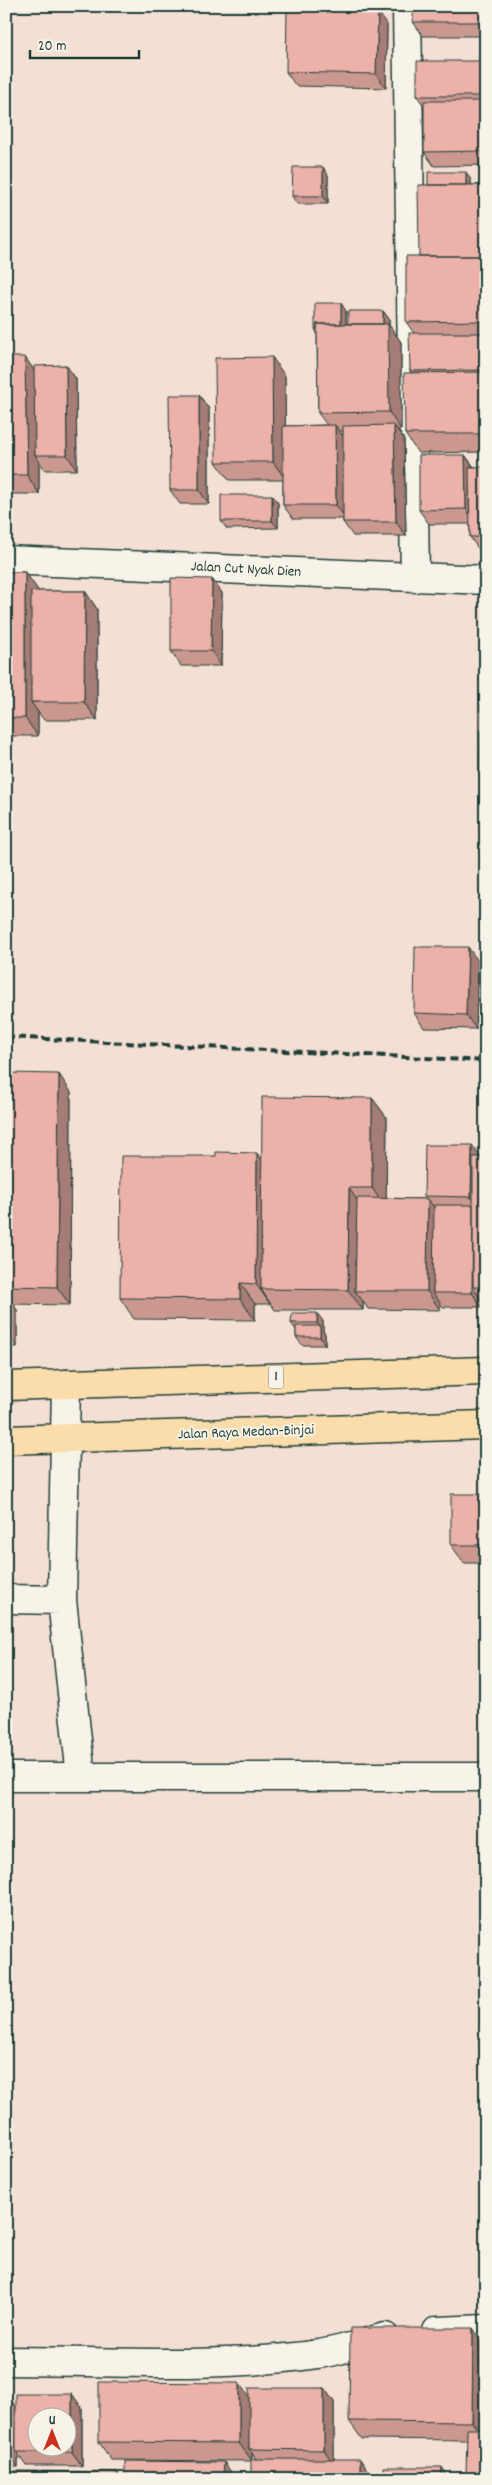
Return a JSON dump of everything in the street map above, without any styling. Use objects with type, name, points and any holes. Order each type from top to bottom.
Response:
[{"type":"main road","name":"1","points":[[6,1386],[486,1371]]},
{"type":"main road","name":"Jalan Raya Medan-Binjai","points":[[6,1440],[486,1425]]},
{"type":"street","points":[[407,6],[415,578]]},
{"type":"street","name":"Jalan Cut Nyak Dien","points":[[6,560],[486,580]]},
{"type":"street","points":[[66,1384],[67,1438],[62,1600],[81,1777]]},
{"type":"street","points":[[6,1599],[62,1600]]},
{"type":"street","points":[[6,1777],[486,1778]]},
{"type":"street","points":[[6,2361],[194,2362],[288,2358],[321,2354],[401,2333],[486,2329]]},
{"type":"building","points":[[413,6],[486,6],[486,22],[413,22]]},
{"type":"building","points":[[287,9],[378,11],[376,74],[286,72]]},
{"type":"building","points":[[417,61],[486,61],[486,96],[417,96]]},
{"type":"building","points":[[424,101],[486,101],[486,151],[424,152]]},
{"type":"building","points":[[293,167],[323,167],[323,196],[292,196]]},
{"type":"building","points":[[428,172],[466,172],[466,185],[428,185]]},
{"type":"building","points":[[418,185],[486,185],[486,256],[419,256]]},
{"type":"building","points":[[406,256],[486,256],[486,321],[406,322]]},
{"type":"building","points":[[315,303],[341,303],[341,324],[317,324],[317,329],[315,329]]},
{"type":"building","points":[[348,311],[383,311],[383,324],[348,324]]},
{"type":"building","points":[[317,324],[388,324],[389,412],[318,413]]},
{"type":"building","points":[[409,333],[482,333],[483,370],[410,371]]},
{"type":"building","points":[[6,357],[25,357],[27,475],[6,475]]},
{"type":"building","points":[[272,357],[273,462],[216,462],[215,358]]},
{"type":"building","points":[[66,365],[67,455],[35,455],[34,366]]},
{"type":"building","points":[[486,372],[486,434],[405,434],[404,373]]},
{"type":"building","points":[[169,395],[199,395],[199,490],[170,490]]},
{"type":"building","points":[[335,425],[336,505],[283,505],[283,426]]},
{"type":"building","points":[[394,425],[396,522],[343,522],[343,426]]},
{"type":"building","points":[[419,455],[465,455],[466,509],[419,510]]},
{"type":"building","points":[[469,467],[486,467],[486,537],[470,537]]},
{"type":"building","points":[[221,495],[272,495],[272,521],[221,521]]},
{"type":"building","points":[[6,572],[25,572],[25,718],[6,718]]},
{"type":"building","points":[[171,578],[212,579],[211,651],[171,651]]},
{"type":"building","points":[[31,591],[85,591],[84,702],[31,702]]},
{"type":"building","points":[[481,704],[486,704],[486,803],[480,803]]},
{"type":"building","points":[[415,947],[468,947],[466,1015],[414,1013]]},
{"type":"building","points":[[478,960],[486,960],[486,1006],[478,1006]]},
{"type":"building","points":[[6,1073],[59,1074],[57,1287],[6,1286]]},
{"type":"building","points":[[262,1097],[372,1098],[372,1188],[349,1188],[348,1290],[261,1289]]},
{"type":"building","points":[[425,1145],[472,1145],[471,1197],[424,1196]]},
{"type":"building","points":[[216,1152],[257,1153],[256,1284],[240,1283],[240,1299],[120,1298],[121,1156],[216,1156]]},
{"type":"building","points":[[473,1157],[486,1157],[486,1287],[473,1287]]},
{"type":"building","points":[[357,1198],[428,1199],[427,1291],[355,1291]]},
{"type":"building","points":[[434,1205],[473,1205],[472,1293],[433,1293]]},
{"type":"building","points":[[7,1296],[7,1333],[6,1333]]},
{"type":"building","points":[[292,1313],[317,1313],[317,1323],[291,1323]]},
{"type":"building","points":[[296,1326],[320,1326],[320,1337],[296,1337]]},
{"type":"building","points":[[451,1494],[486,1494],[486,1545],[451,1545]]},
{"type":"building","points":[[350,2328],[473,2328],[472,2422],[349,2421]]},
{"type":"building","points":[[99,2382],[239,2383],[239,2443],[99,2442]]},
{"type":"building","points":[[249,2388],[324,2388],[324,2450],[249,2449]]},
{"type":"building","points":[[16,2394],[72,2394],[72,2408],[28,2408],[28,2452],[16,2452]]},
{"type":"building","points":[[6,2396],[8,2396],[8,2453],[6,2453]]},
{"type":"building","points":[[467,2429],[486,2429],[486,2479],[466,2479]]},
{"type":"building","points":[[251,2459],[360,2459],[360,2479],[251,2479]]},
{"type":"building","points":[[125,2461],[224,2462],[223,2479],[125,2479]]},
{"type":"building","points":[[383,2467],[442,2467],[441,2479],[383,2479]]},
{"type":"building","points":[[6,2471],[117,2472],[117,2479],[6,2479]]},
{"type":"railway","points":[[6,1037],[486,1061]]}]
